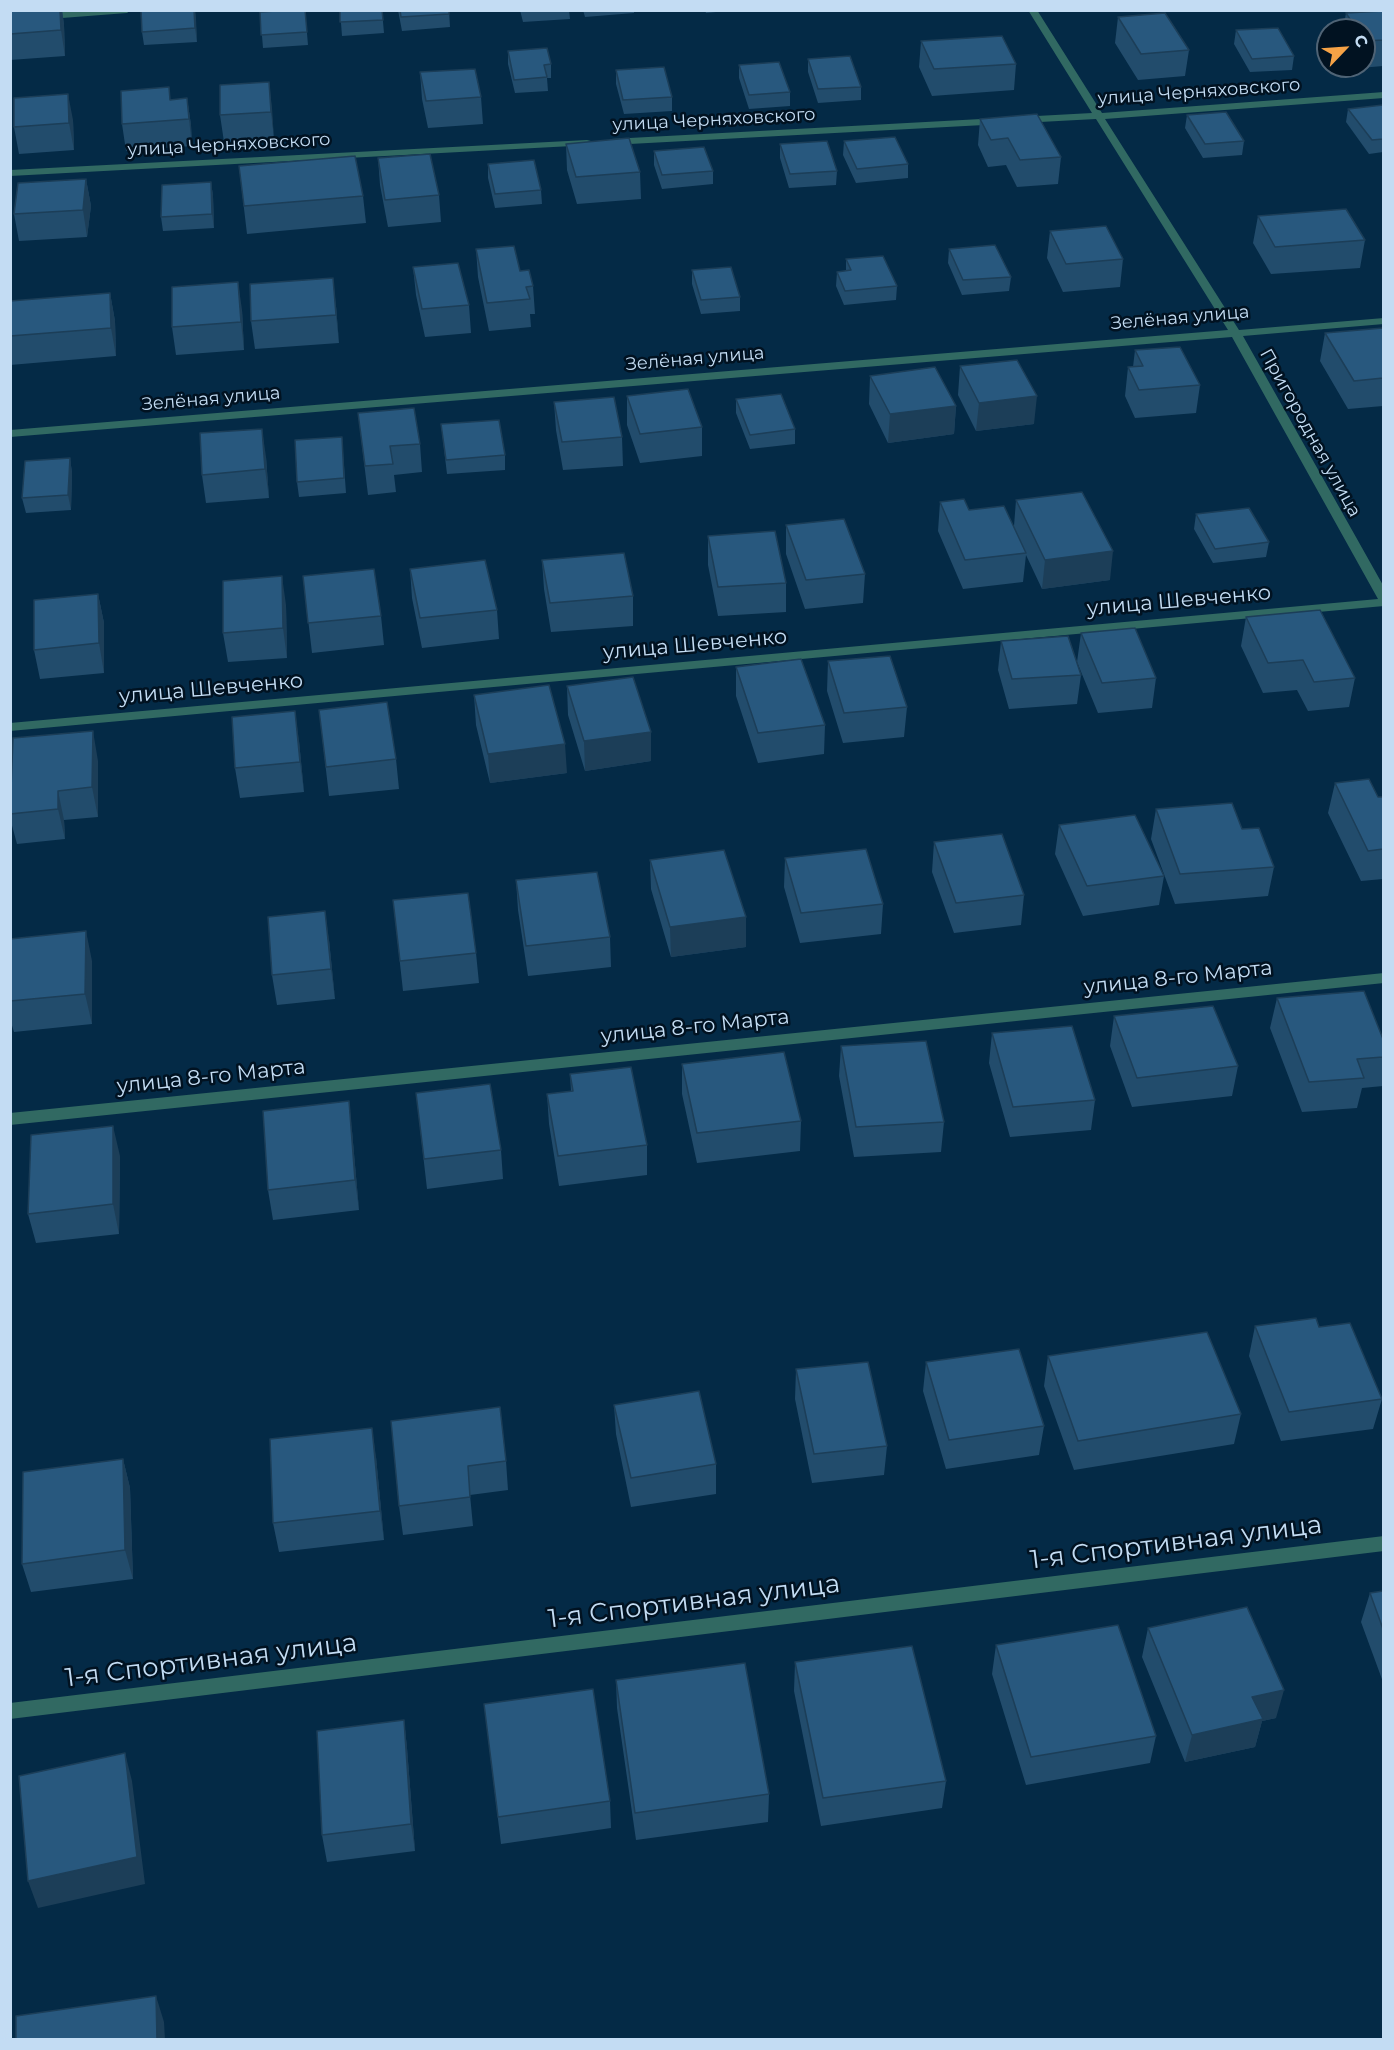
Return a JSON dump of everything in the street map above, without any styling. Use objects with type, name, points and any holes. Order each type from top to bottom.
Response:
[{"type":"street","points":[[10,19],[126,10]]},
{"type":"street","name":"Пригородная улица","points":[[1032,10],[1235,332],[1383,601]]},
{"type":"street","name":"улица Черняховского","points":[[10,173],[1099,116],[1383,95]]},
{"type":"street","name":"Зелёная улица","points":[[10,434],[1383,321]]},
{"type":"street","name":"улица Шевченко","points":[[10,727],[1383,601]]},
{"type":"street","name":"улица 8-го Марта","points":[[10,1119],[1383,978]]},
{"type":"street","name":"1-я Спортивная улица","points":[[10,1711],[1383,1543]]},
{"type":"building","points":[[10,10],[60,10],[61,30],[10,34]]},
{"type":"building","points":[[141,10],[194,10],[195,28],[142,32]]},
{"type":"building","points":[[305,10],[307,32],[261,35],[260,12]]},
{"type":"building","points":[[340,10],[382,10],[383,20],[340,22]]},
{"type":"building","points":[[400,10],[449,10],[449,14],[401,17]]},
{"type":"building","points":[[1383,11],[1383,40],[1376,40],[1376,18],[1349,18],[1346,13]]},
{"type":"building","points":[[1165,13],[1189,50],[1141,54],[1118,17]]},
{"type":"building","points":[[1278,28],[1294,56],[1252,59],[1236,30]]},
{"type":"building","points":[[1002,36],[1016,64],[934,69],[921,41]]},
{"type":"building","points":[[547,48],[551,64],[544,65],[547,77],[514,80],[508,51]]},
{"type":"building","points":[[850,56],[861,87],[818,89],[808,59]]},
{"type":"building","points":[[779,62],[790,92],[749,95],[739,65]]},
{"type":"building","points":[[664,67],[672,97],[623,100],[616,70]]},
{"type":"building","points":[[475,69],[481,97],[426,101],[420,72]]},
{"type":"building","points":[[269,82],[271,112],[220,115],[220,85]]},
{"type":"building","points":[[169,87],[170,100],[187,98],[189,119],[122,124],[121,91]]},
{"type":"building","points":[[68,94],[69,123],[14,127],[14,98]]},
{"type":"building","points":[[1383,105],[1383,139],[1372,140],[1348,109]]},
{"type":"building","points":[[1226,112],[1244,141],[1205,144],[1187,115]]},
{"type":"building","points":[[1037,114],[1061,157],[1020,160],[1008,138],[991,140],[980,119]]},
{"type":"building","points":[[895,137],[908,164],[857,169],[844,141]]},
{"type":"building","points":[[629,138],[640,172],[576,177],[566,144]]},
{"type":"building","points":[[827,141],[837,171],[790,174],[780,144]]},
{"type":"building","points":[[704,147],[713,171],[662,175],[654,151]]},
{"type":"building","points":[[430,154],[439,195],[385,200],[378,158]]},
{"type":"building","points":[[355,156],[363,196],[244,206],[239,166]]},
{"type":"building","points":[[534,160],[541,190],[495,194],[488,164]]},
{"type":"building","points":[[86,179],[83,210],[14,214],[18,183]]},
{"type":"building","points":[[211,182],[212,214],[161,217],[162,185]]},
{"type":"building","points":[[1346,209],[1365,240],[1275,247],[1258,216]]},
{"type":"building","points":[[1106,226],[1123,259],[1066,264],[1050,231]]},
{"type":"building","points":[[995,245],[1011,277],[963,280],[949,249]]},
{"type":"building","points":[[514,246],[520,271],[529,270],[533,286],[526,287],[530,299],[487,303],[476,249]]},
{"type":"building","points":[[883,256],[897,286],[845,291],[837,272],[851,270],[846,259]]},
{"type":"building","points":[[458,263],[469,305],[422,309],[413,267]]},
{"type":"building","points":[[731,267],[740,297],[701,300],[692,270]]},
{"type":"building","points":[[333,278],[336,315],[251,321],[250,284]]},
{"type":"building","points":[[238,282],[241,322],[172,327],[172,287]]},
{"type":"building","points":[[110,293],[111,328],[10,336],[10,301]]},
{"type":"building","points":[[1383,328],[1383,378],[1354,381],[1325,333]]},
{"type":"building","points":[[1180,347],[1200,385],[1139,390],[1128,367],[1143,366],[1135,350]]},
{"type":"building","points":[[1017,360],[1037,396],[979,403],[960,366]]},
{"type":"building","points":[[935,367],[956,406],[890,414],[870,376]]},
{"type":"building","points":[[688,389],[702,427],[640,434],[627,396]]},
{"type":"building","points":[[781,394],[795,429],[750,435],[736,399]]},
{"type":"building","points":[[614,397],[622,437],[562,442],[554,402]]},
{"type":"building","points":[[414,408],[420,444],[390,446],[393,464],[365,466],[358,413]]},
{"type":"building","points":[[499,420],[505,455],[446,460],[441,424]]},
{"type":"building","points":[[262,429],[265,469],[202,475],[200,433]]},
{"type":"building","points":[[342,437],[344,478],[297,482],[295,440]]},
{"type":"building","points":[[70,458],[68,495],[22,498],[25,461]]},
{"type":"building","points":[[1082,492],[1113,551],[1045,560],[1016,500]]},
{"type":"building","points":[[964,499],[969,510],[1004,506],[1026,553],[965,560],[940,502]]},
{"type":"building","points":[[1249,508],[1269,542],[1215,549],[1196,514]]},
{"type":"building","points":[[844,519],[865,574],[806,580],[786,525]]},
{"type":"building","points":[[775,531],[786,583],[718,587],[708,536]]},
{"type":"building","points":[[624,553],[633,596],[550,603],[542,560]]},
{"type":"building","points":[[485,560],[497,610],[420,618],[410,569]]},
{"type":"building","points":[[374,569],[381,616],[308,623],[303,576]]},
{"type":"building","points":[[282,576],[283,628],[223,633],[223,581]]},
{"type":"building","points":[[98,594],[99,643],[34,650],[34,600]]},
{"type":"building","points":[[1320,610],[1355,678],[1314,682],[1303,660],[1268,663],[1246,617]]},
{"type":"building","points":[[1135,628],[1156,678],[1102,683],[1081,633]]},
{"type":"building","points":[[1068,636],[1081,675],[1012,679],[1001,641]]},
{"type":"building","points":[[890,656],[907,707],[844,713],[828,661]]},
{"type":"building","points":[[801,659],[825,725],[758,733],[736,667]]},
{"type":"building","points":[[633,677],[651,732],[584,741],[567,686]]},
{"type":"building","points":[[549,685],[565,744],[488,754],[474,695]]},
{"type":"building","points":[[387,702],[396,759],[326,767],[319,710]]},
{"type":"building","points":[[295,711],[300,762],[235,768],[232,717]]},
{"type":"building","points":[[93,731],[92,787],[58,791],[58,809],[10,814],[13,738]]},
{"type":"building","points":[[1369,779],[1378,797],[1383,797],[1383,849],[1368,851],[1335,783]]},
{"type":"building","points":[[1232,803],[1242,829],[1259,828],[1274,867],[1180,874],[1156,809]]},
{"type":"building","points":[[1135,815],[1164,876],[1087,886],[1059,825]]},
{"type":"building","points":[[1002,834],[1024,895],[956,903],[934,842]]},
{"type":"building","points":[[866,849],[883,904],[801,913],[785,858]]},
{"type":"building","points":[[724,850],[746,917],[670,927],[650,860]]},
{"type":"building","points":[[597,872],[610,937],[526,946],[516,880]]},
{"type":"building","points":[[468,893],[476,953],[400,961],[393,900]]},
{"type":"building","points":[[325,911],[331,969],[272,975],[268,917]]},
{"type":"building","points":[[86,931],[85,994],[10,1001],[10,939]]},
{"type":"building","points":[[1364,991],[1383,1039],[1383,1057],[1357,1059],[1364,1078],[1309,1082],[1277,998]]},
{"type":"building","points":[[1213,1006],[1238,1066],[1137,1078],[1114,1016]]},
{"type":"building","points":[[1072,1026],[1095,1100],[1013,1107],[992,1033]]},
{"type":"building","points":[[926,1041],[944,1122],[856,1127],[841,1046]]},
{"type":"building","points":[[784,1052],[801,1121],[697,1133],[682,1064]]},
{"type":"building","points":[[631,1067],[647,1145],[558,1156],[547,1094],[573,1091],[570,1074]]},
{"type":"building","points":[[490,1084],[501,1150],[424,1159],[416,1093]]},
{"type":"building","points":[[349,1101],[355,1180],[268,1190],[263,1111]]},
{"type":"building","points":[[113,1126],[113,1204],[28,1214],[31,1135]]},
{"type":"building","points":[[1316,1318],[1319,1327],[1350,1323],[1382,1399],[1289,1412],[1255,1326]]},
{"type":"building","points":[[1207,1332],[1241,1414],[1078,1441],[1048,1356]]},
{"type":"building","points":[[1019,1349],[1044,1426],[949,1440],[926,1362]]},
{"type":"building","points":[[868,1362],[887,1446],[814,1454],[796,1369]]},
{"type":"building","points":[[699,1391],[716,1464],[631,1478],[614,1405]]},
{"type":"building","points":[[500,1407],[506,1461],[468,1466],[470,1497],[399,1506],[391,1421]]},
{"type":"building","points":[[372,1428],[380,1511],[273,1523],[270,1439]]},
{"type":"building","points":[[123,1459],[125,1550],[22,1564],[23,1472]]},
{"type":"building","points":[[1383,1591],[1383,1629],[1370,1593]]},
{"type":"building","points":[[1247,1607],[1284,1690],[1252,1697],[1263,1719],[1192,1735],[1148,1628]]},
{"type":"building","points":[[1118,1625],[1156,1736],[1031,1757],[996,1645]]},
{"type":"building","points":[[912,1646],[946,1781],[823,1798],[795,1662]]},
{"type":"building","points":[[745,1663],[769,1794],[635,1813],[616,1680]]},
{"type":"building","points":[[593,1689],[610,1801],[498,1817],[484,1704]]},
{"type":"building","points":[[404,1720],[411,1824],[322,1835],[317,1731]]},
{"type":"building","points":[[125,1753],[137,1857],[28,1881],[19,1776]]},
{"type":"building","points":[[156,1996],[157,2040],[16,2040],[16,2016]]}]
